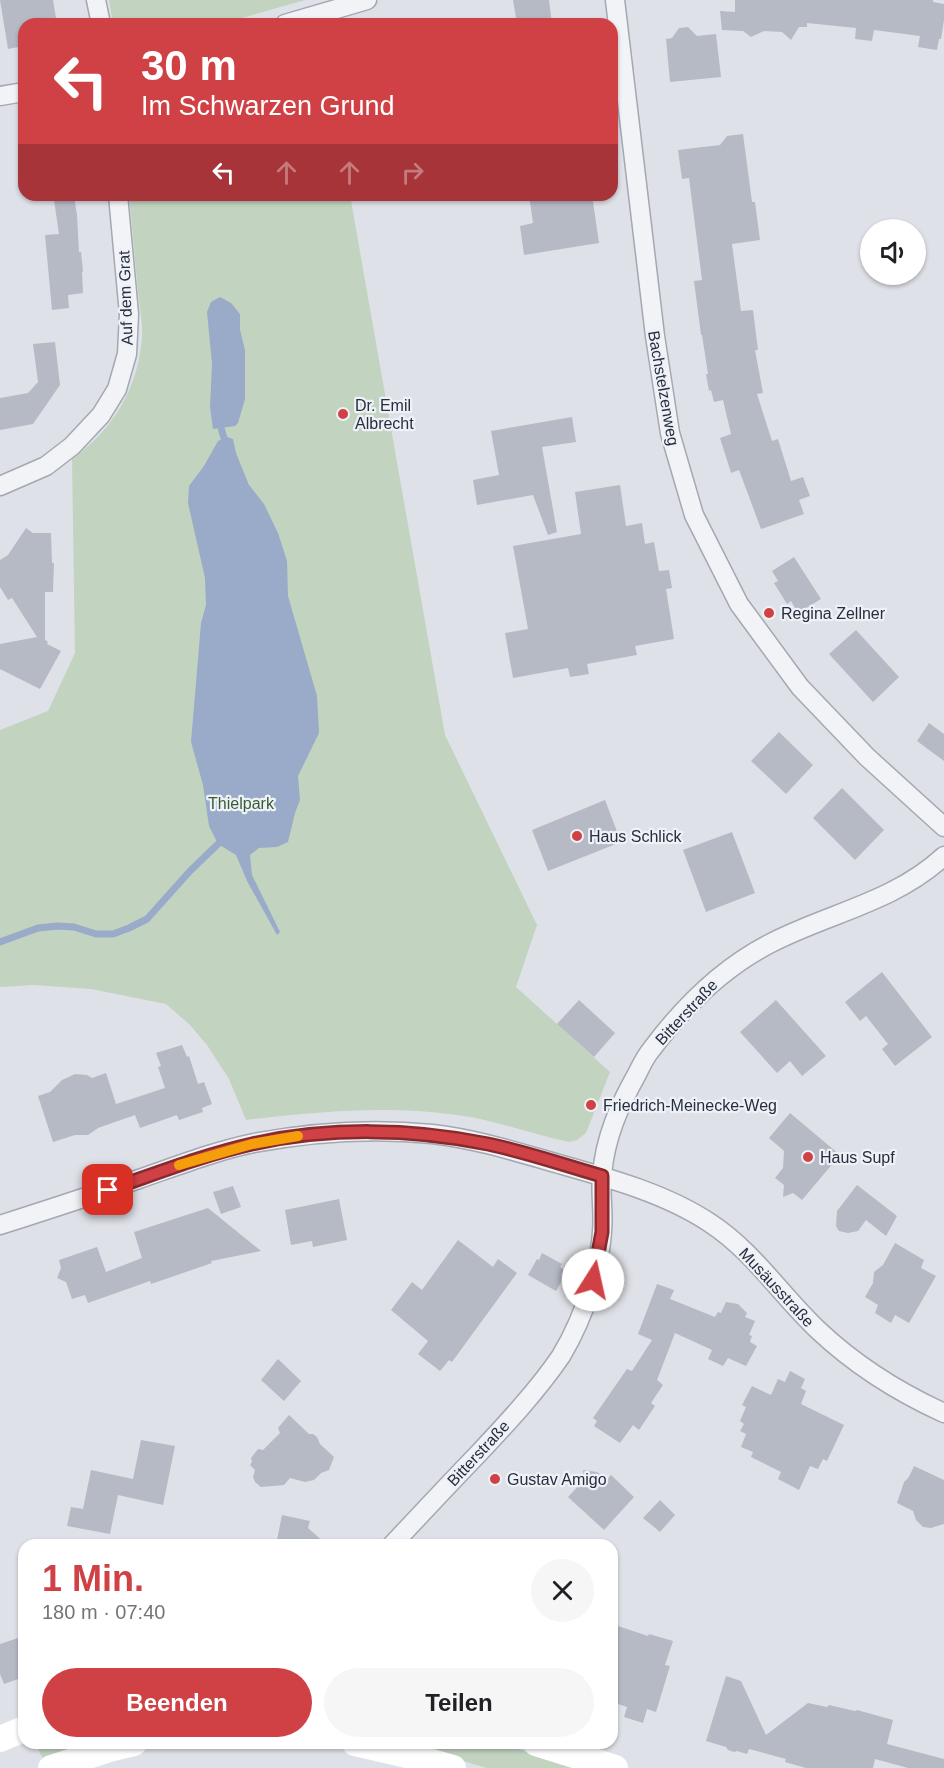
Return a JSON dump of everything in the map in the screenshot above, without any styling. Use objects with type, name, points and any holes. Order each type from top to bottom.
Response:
[{"type":"main road","points":[[0,1739],[18,1732]]},
{"type":"main road","points":[[51,1768],[110,1749]]},
{"type":"main road","points":[[381,1749],[453,1768]]},
{"type":"main road","points":[[555,1749],[615,1768]]},
{"type":"street","points":[[96,0],[99,18]]},
{"type":"street","points":[[306,18],[367,0]]},
{"type":"street","name":"Bachstelzenweg","points":[[615,0],[617,18]]},
{"type":"street","name":"Bachstelzenweg","points":[[618,25],[655,336],[670,433],[694,514],[739,603],[800,687],[867,757],[944,827]]},
{"type":"street","points":[[0,96],[18,93]]},
{"type":"street","name":"Auf dem Grat","points":[[0,486],[46,466],[72,446],[101,415],[117,389],[127,354],[129,314],[119,201]]},
{"type":"street","name":"Bitterstraße","points":[[398,1539],[528,1400],[561,1355],[578,1324],[593,1280],[602,1232],[602,1176],[608,1139],[616,1113],[649,1052],[676,1018],[705,988],[735,964],[770,944],[856,909],[895,890],[928,870],[944,856]]},
{"type":"street","name":"Musäusstraße","points":[[0,1225],[199,1159],[252,1144],[308,1134],[349,1132],[431,1134],[490,1144],[602,1176],[661,1197],[709,1222],[742,1248],[818,1330],[851,1358],[916,1400],[944,1413]]},
{"type":"green space","points":[[109,0],[305,0],[242,18],[112,18]]},
{"type":"green space","name":"Thielpark","points":[[130,201],[351,201],[445,735],[537,925],[516,987],[610,1072],[586,1133],[577,1140],[569,1142],[457,1115],[405,1110],[299,1114],[246,1120],[229,1079],[207,1045],[190,1025],[166,1004],[91,989],[34,985],[0,987],[0,730],[48,711],[75,653],[72,459],[100,435],[111,421],[121,406],[136,373],[142,336]]},
{"type":"green space","points":[[38,1749],[77,1749],[44,1761]]},
{"type":"green space","points":[[422,1749],[517,1749],[579,1768],[487,1768]]},
{"type":"water","points":[[220,297],[231,303],[240,314],[240,330],[245,350],[245,399],[235,426],[213,429],[210,407],[212,364],[207,312],[211,302]]},
{"type":"water","points":[[227,437],[233,439],[249,485],[264,504],[278,533],[287,561],[288,596],[317,696],[319,733],[298,776],[300,800],[288,842],[277,847],[259,848],[250,855],[252,875],[280,932],[277,935],[247,881],[236,855],[218,844],[209,826],[203,785],[191,742],[201,623],[206,605],[205,578],[188,503],[189,486],[218,441]]},
{"type":"building","points":[[0,0],[53,0],[56,18],[18,18],[18,47],[8,49]]},
{"type":"building","points":[[513,0],[549,0],[551,18],[516,18]]},
{"type":"building","points":[[735,0],[933,0],[933,2],[944,4],[944,20],[937,50],[918,47],[920,36],[874,30],[872,41],[855,39],[856,28],[807,23],[807,27],[799,27],[791,40],[782,32],[764,31],[751,37],[743,31],[722,30],[720,11],[735,12]]},
{"type":"building","points":[[688,27],[697,36],[716,34],[721,77],[670,82],[666,39],[672,38],[679,28]]},
{"type":"building","points":[[743,134],[752,202],[755,202],[760,240],[732,244],[741,311],[753,310],[758,350],[755,350],[763,393],[757,394],[772,441],[778,439],[791,481],[803,477],[810,496],[799,500],[804,514],[761,529],[739,470],[731,473],[720,438],[731,434],[723,400],[714,402],[711,390],[709,391],[694,281],[702,280],[689,178],[682,179],[678,150],[720,145],[727,136]]},
{"type":"building","points":[[54,201],[75,201],[83,271],[83,293],[68,295],[69,308],[52,310],[45,235],[59,234]]},
{"type":"building","points":[[530,201],[593,201],[599,243],[524,255],[520,226],[533,223]]},
{"type":"building","points":[[55,342],[60,385],[33,424],[0,430],[0,398],[28,393],[38,382],[33,344]]},
{"type":"building","points":[[572,417],[576,442],[542,447],[557,532],[548,535],[533,495],[477,505],[473,480],[499,475],[491,431]]},
{"type":"building","points":[[620,485],[626,526],[642,523],[645,544],[654,542],[659,571],[669,570],[672,588],[666,589],[674,639],[635,646],[637,655],[587,664],[589,674],[570,677],[568,668],[513,678],[505,633],[528,629],[513,546],[581,534],[575,492]]},
{"type":"building","points":[[26,528],[33,533],[51,533],[52,563],[54,563],[53,592],[45,592],[45,640],[47,644],[61,651],[40,689],[0,669],[0,644],[37,637],[12,598],[8,600],[0,587],[0,560],[8,555]]},
{"type":"building","points":[[794,557],[821,599],[798,613],[791,601],[787,604],[774,583],[778,581],[772,571]]},
{"type":"building","points":[[856,630],[899,677],[873,702],[829,654]]},
{"type":"building","points":[[929,723],[944,734],[944,761],[917,741]]},
{"type":"building","points":[[779,732],[813,765],[786,794],[751,761]]},
{"type":"building","points":[[842,788],[884,830],[855,860],[813,818]]},
{"type":"building","name":"Haus Schlick","points":[[605,800],[621,842],[548,871],[532,830]]},
{"type":"building","points":[[732,832],[755,893],[706,912],[683,850]]},
{"type":"building","points":[[882,972],[932,1037],[895,1066],[882,1049],[888,1044],[866,1016],[860,1021],[845,1002]]},
{"type":"building","points":[[579,1000],[615,1033],[594,1057],[557,1024]]},
{"type":"building","points":[[776,1000],[826,1056],[802,1076],[790,1061],[777,1073],[740,1032]]},
{"type":"building","points":[[182,1045],[187,1057],[189,1056],[198,1084],[204,1082],[212,1104],[202,1108],[203,1112],[179,1120],[177,1115],[140,1128],[135,1115],[98,1128],[88,1135],[75,1135],[53,1142],[38,1096],[50,1092],[62,1080],[75,1074],[92,1078],[106,1073],[116,1104],[165,1088],[156,1053]]},
{"type":"building","name":"Haus Supf","points":[[790,1113],[840,1155],[802,1200],[793,1193],[783,1197],[784,1185],[775,1178],[783,1168],[784,1151],[769,1138]]},
{"type":"building","points":[[857,1185],[897,1216],[886,1236],[866,1220],[858,1231],[848,1233],[839,1231],[836,1226],[837,1211]]},
{"type":"building","points":[[233,1186],[241,1207],[221,1214],[213,1192]]},
{"type":"building","points":[[339,1199],[347,1240],[313,1247],[312,1241],[291,1245],[285,1210]]},
{"type":"building","points":[[208,1208],[261,1251],[211,1261],[212,1263],[151,1284],[150,1281],[88,1303],[85,1295],[72,1299],[66,1282],[57,1278],[61,1268],[59,1260],[97,1247],[106,1272],[142,1258],[134,1232]]},
{"type":"building","points":[[458,1240],[493,1267],[498,1259],[517,1273],[452,1362],[449,1360],[440,1371],[418,1354],[428,1341],[391,1310],[412,1282],[422,1290]]},
{"type":"building","points":[[895,1243],[924,1260],[921,1268],[936,1276],[909,1323],[895,1315],[891,1323],[875,1313],[878,1305],[865,1297],[873,1283],[874,1272],[883,1265]]},
{"type":"building","points":[[542,1253],[562,1264],[560,1267],[567,1272],[556,1291],[528,1275]]},
{"type":"building","points":[[657,1284],[674,1290],[670,1299],[715,1317],[718,1312],[721,1313],[726,1302],[738,1304],[747,1313],[745,1317],[755,1321],[749,1335],[752,1336],[750,1342],[757,1346],[746,1366],[728,1358],[723,1366],[708,1359],[712,1350],[675,1333],[657,1380],[663,1385],[651,1403],[655,1406],[639,1430],[633,1425],[620,1443],[594,1426],[597,1421],[593,1418],[627,1369],[632,1371],[652,1340],[638,1334]]},
{"type":"building","points":[[278,1359],[301,1381],[284,1401],[261,1380]]},
{"type":"building","points":[[790,1371],[805,1379],[801,1388],[806,1391],[801,1404],[844,1425],[827,1461],[823,1459],[818,1469],[810,1466],[799,1490],[778,1479],[781,1472],[751,1457],[753,1452],[741,1447],[746,1434],[740,1431],[744,1424],[740,1421],[746,1407],[742,1405],[752,1386],[771,1395],[778,1379],[785,1382]]},
{"type":"building","points":[[289,1415],[309,1434],[317,1437],[320,1444],[334,1457],[329,1470],[321,1473],[314,1480],[305,1482],[290,1478],[284,1485],[261,1487],[253,1477],[255,1470],[250,1465],[251,1458],[258,1449],[263,1450],[280,1433],[278,1428]]},
{"type":"building","points":[[141,1440],[175,1446],[163,1505],[118,1495],[110,1534],[67,1526],[71,1507],[83,1509],[91,1470],[133,1479]]},
{"type":"building","points":[[914,1466],[944,1480],[944,1524],[931,1528],[923,1527],[916,1520],[913,1511],[897,1503],[904,1482]]},
{"type":"building","points":[[583,1470],[597,1472],[607,1480],[611,1475],[634,1497],[604,1530],[568,1497],[584,1480]]},
{"type":"building","points":[[660,1500],[675,1515],[660,1532],[643,1518]]},
{"type":"building","points":[[282,1515],[310,1521],[308,1528],[320,1539],[277,1539]]},
{"type":"building","points":[[618,1626],[673,1641],[665,1665],[670,1666],[656,1712],[647,1709],[643,1723],[624,1717],[627,1707],[618,1704]]},
{"type":"building","points":[[18,1638],[18,1679],[4,1684],[0,1674],[0,1644]]},
{"type":"building","points":[[726,1676],[741,1681],[766,1735],[808,1703],[857,1710],[893,1720],[887,1744],[944,1759],[944,1768],[908,1768],[875,1759],[873,1768],[806,1768],[785,1762],[786,1759],[749,1749],[747,1754],[734,1752],[706,1741]]},
{"type":"waterway","points":[[221,428],[224,438]]},
{"type":"waterway","points":[[0,942],[38,928],[74,927],[96,934],[113,934],[129,928],[147,919],[218,844]]},
{"type":"slow traffic","points":[[179,1165],[252,1144],[298,1136]]},
{"type":"place","name":"Dr. Emil Albrecht","points":[[343,414]]},
{"type":"place","name":"Regina Zellner","points":[[769,613]]},
{"type":"place","name":"Haus Schlick","points":[[577,836]]},
{"type":"place","name":"Friedrich-Meinecke-Weg","points":[[591,1105]]},
{"type":"place","name":"Haus Supf","points":[[808,1157]]},
{"type":"place","name":"Gustav Amigo","points":[[495,1479]]},
{"type":"route","points":[[108,1190],[199,1159],[252,1144],[308,1134],[391,1132],[431,1134],[490,1144],[602,1176],[602,1232],[593,1280]]}]
